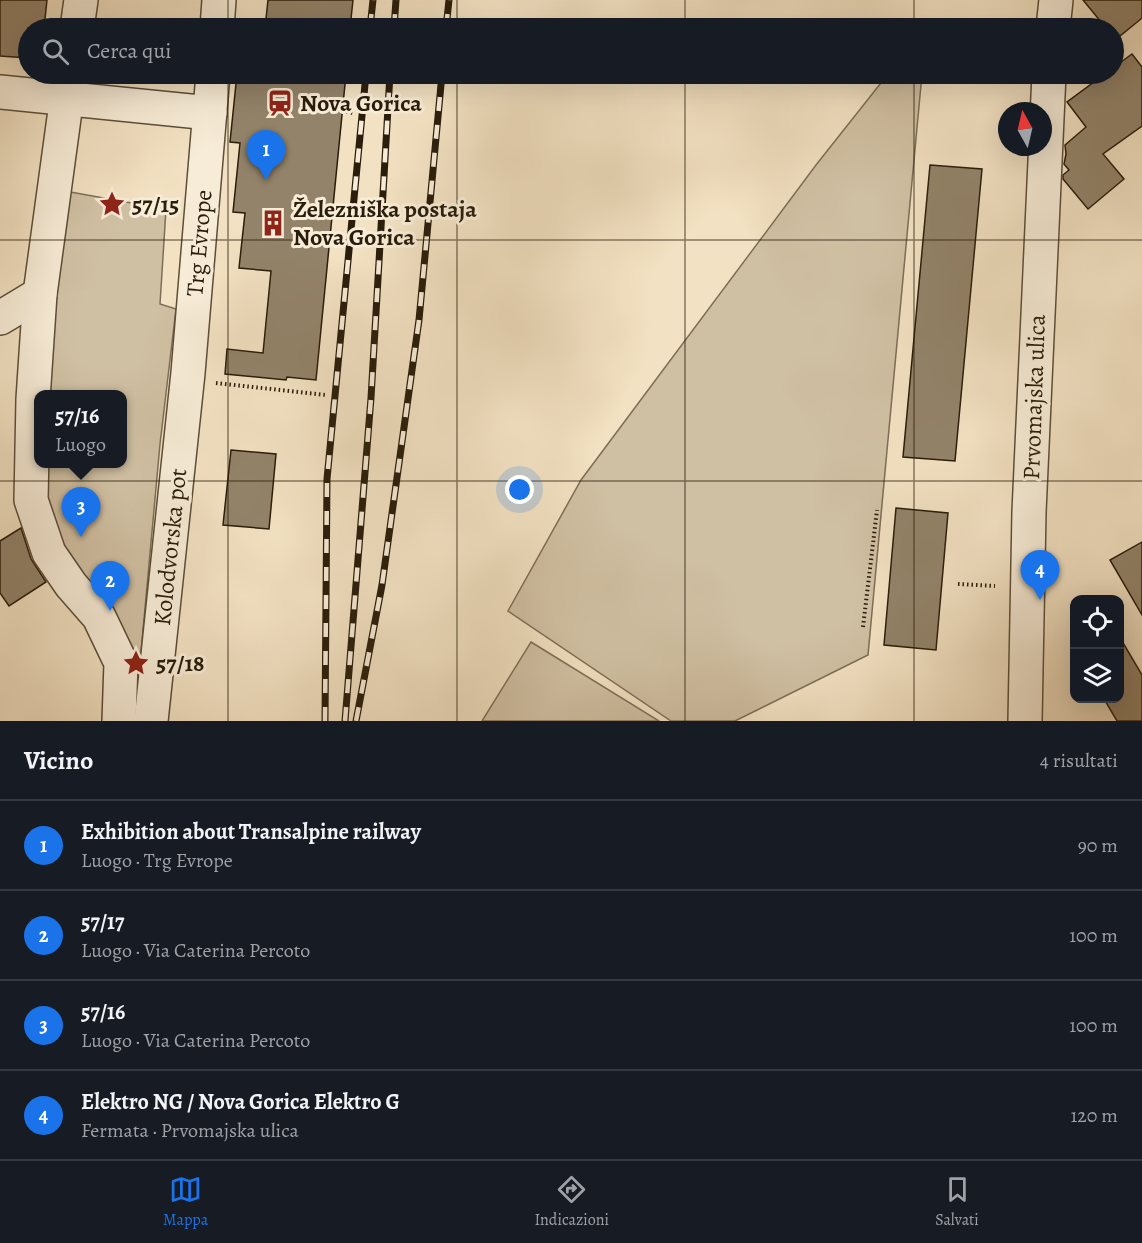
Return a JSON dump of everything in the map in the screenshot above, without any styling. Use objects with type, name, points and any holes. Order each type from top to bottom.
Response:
[{"type":"street","points":[[78,18],[81,0]]},
{"type":"street","points":[[1054,18],[1056,0]]},
{"type":"street","name":"Trg Evrope","points":[[188,376],[212,84]]},
{"type":"street","name":"Prvomajska ulica","points":[[1025,721],[1030,494],[1049,84]]},
{"type":"street","points":[[68,86],[40,294],[33,399],[31,500],[49,553],[71,585],[99,617],[121,663],[119,721]]},
{"type":"street","points":[[0,92],[68,86],[122,103],[210,113]]},
{"type":"street","points":[[0,318],[40,294]]},
{"type":"street","name":"Kolodvorska pot","points":[[152,721],[188,376]]},
{"type":"path","points":[[342,111],[353,113]]},
{"type":"path","points":[[188,376],[326,395]]},
{"type":"path","points":[[863,627],[877,510]]},
{"type":"path","points":[[958,584],[995,586]]},
{"type":"shaded area","points":[[880,84],[921,84],[868,655],[735,721],[671,721],[508,611],[581,480],[816,165]]},
{"type":"shaded area","points":[[59,190],[166,209],[160,304],[176,309],[160,444],[141,652],[123,656],[37,501],[39,468],[127,468],[127,390],[40,390]]},
{"type":"shaded area","points":[[531,642],[659,721],[482,721]]},
{"type":"building","points":[[0,0],[47,0],[45,18],[18,18],[18,57],[0,56]]},
{"type":"building","points":[[268,0],[353,0],[351,18],[266,18]]},
{"type":"building","points":[[1083,0],[1142,0],[1142,18],[1124,33],[1124,18],[1098,18]]},
{"type":"building","points":[[1132,54],[1142,67],[1142,126],[1103,154],[1124,179],[1088,209],[1063,179],[1063,175],[1069,170],[1064,164],[1065,145],[1086,127],[1067,102],[1091,84],[1124,84],[1124,60]]},
{"type":"building","name":"Železniška postaja Nova Gorica","points":[[236,84],[345,84],[316,380],[287,377],[286,380],[225,374],[227,349],[263,353],[271,271],[239,268],[245,213],[233,212],[240,143],[230,142]]},
{"type":"building","points":[[930,165],[982,169],[955,461],[903,457]]},
{"type":"building","points":[[231,450],[276,454],[269,529],[223,525]]},
{"type":"building","points":[[896,508],[948,513],[936,650],[884,645]]},
{"type":"building","points":[[21,528],[31,559],[46,582],[9,606],[0,593],[0,541]]},
{"type":"building","points":[[1142,542],[1142,615],[1110,560]]},
{"type":"building","points":[[1124,644],[1142,675],[1142,721],[1117,721],[1106,703],[1124,703]]},
{"type":"railway","points":[[371,18],[373,0]]},
{"type":"railway","points":[[395,18],[396,0]]},
{"type":"railway","points":[[447,18],[449,0]]},
{"type":"railway","points":[[325,721],[327,479],[365,84]]},
{"type":"railway","points":[[345,721],[371,398],[389,84]]},
{"type":"railway","points":[[356,721],[382,585],[419,320],[441,84]]},
{"type":"place","name":"Nova Gorica","points":[[280,103]]},
{"type":"place","name":"Exhibition about Transalpine railway","points":[[266,180]]},
{"type":"place","name":"57/15","points":[[112,204]]},
{"type":"place","name":"Železniška postaja Nova Gorica","points":[[273,223]]},
{"type":"place","name":"57/16","points":[[81,537]]},
{"type":"place","name":"Elektro NG / Nova Gorica Elektro G","points":[[1040,600]]},
{"type":"place","name":"57/17","points":[[110,611]]},
{"type":"place","name":"57/18","points":[[136,663]]}]
